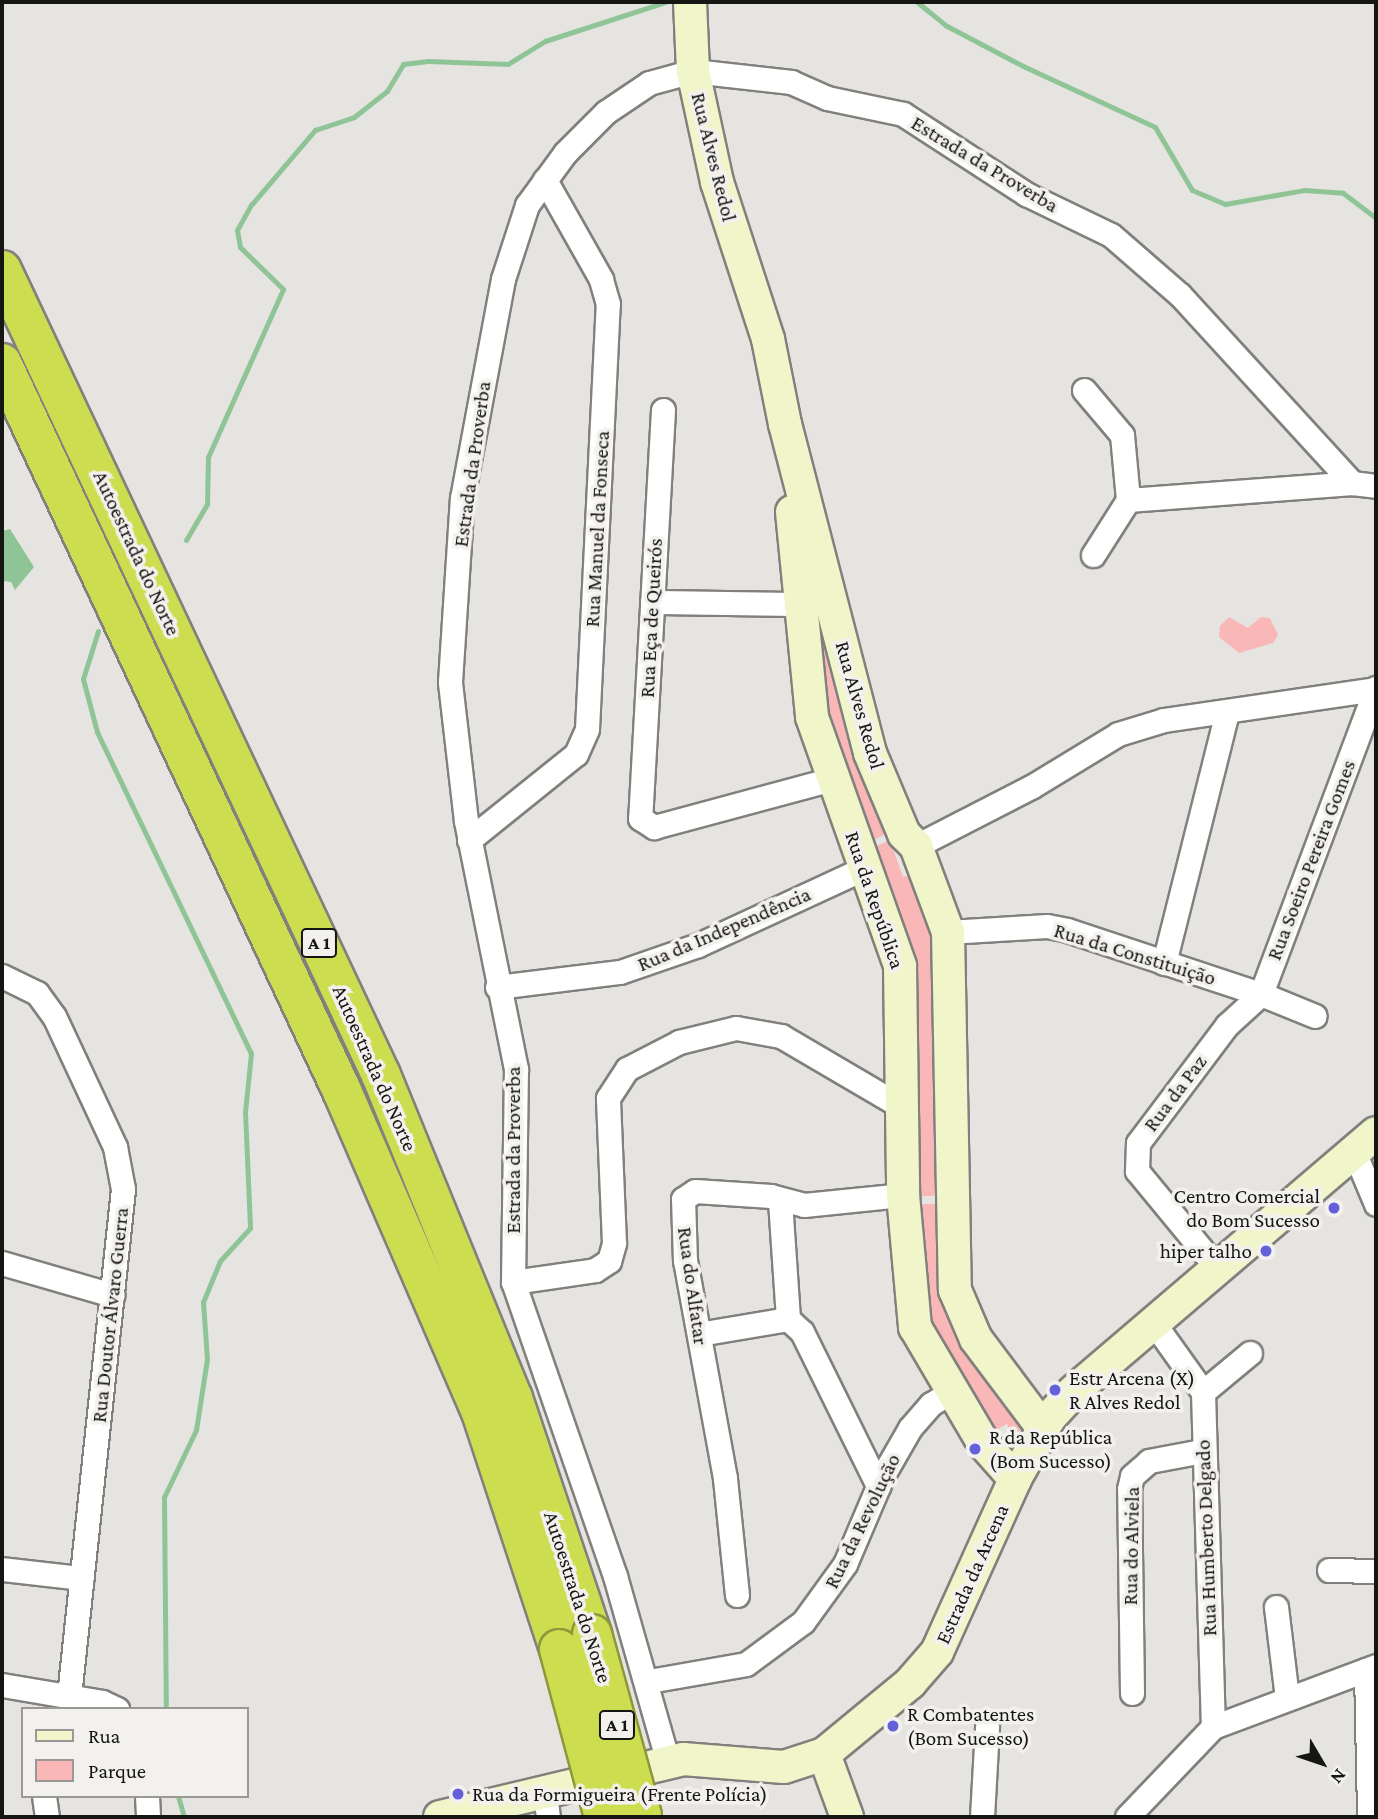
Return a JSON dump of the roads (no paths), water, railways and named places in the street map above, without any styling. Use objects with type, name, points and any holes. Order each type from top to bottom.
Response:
[{"type":"highway","name":"Autoestrada do Norte","points":[[2,270],[381,1075],[513,1398],[576,1642],[604,1817]]},
{"type":"highway","name":"Autoestrada do Norte","points":[[2,363],[342,1091],[481,1412],[576,1642],[642,1816]]},
{"type":"street","name":"Rua Alves Redol","points":[[690,2],[693,71],[717,182],[768,338],[785,424],[870,753],[904,834],[916,846],[948,932],[955,1290],[976,1339],[1042,1427]]},
{"type":"street","name":"Estrada da Proverba","points":[[668,1762],[649,1681],[513,1282],[516,1069],[497,987],[469,840],[450,682],[463,498],[503,279],[527,205],[565,153],[606,111],[649,83],[693,71],[791,82],[827,98],[903,114],[1026,194],[1111,235],[1180,295],[1352,483]]},
{"type":"street","name":"Rua Manuel da Fonseca","points":[[469,840],[576,754],[587,729],[608,304],[601,279],[545,180]]},
{"type":"street","points":[[1084,390],[1122,435],[1128,500],[1093,555]]},
{"type":"street","name":"Rua Eça de Queirós","points":[[663,410],[640,818],[645,825],[654,827],[832,779]]},
{"type":"street","name":"Rua da República","points":[[785,424],[800,604],[813,716],[832,779],[900,966],[903,1195],[915,1327],[984,1444],[1015,1479]]},
{"type":"street","points":[[1128,500],[1352,483],[1376,486]]},
{"type":"street","points":[[652,602],[800,604]]},
{"type":"street","points":[[916,846],[1031,787],[1118,734],[1164,720],[1227,713],[1376,689]]},
{"type":"street","name":"Rua Soeiro Pereira Gomes","points":[[1261,994],[1376,689]]},
{"type":"street","points":[[1164,963],[1227,713]]},
{"type":"street","name":"Rua da Independência","points":[[497,987],[620,972],[698,945],[865,868]]},
{"type":"street","name":"Rua da Constituição","points":[[948,932],[1047,926],[1261,994],[1315,1016]]},
{"type":"street","name":"Rua Doutor Álvaro Guerra","points":[[2,976],[24,984],[47,1003],[115,1147],[122,1189],[81,1578],[54,1699]]},
{"type":"street","name":"Rua da Paz","points":[[1217,1268],[1137,1171],[1135,1157],[1138,1143],[1227,1025],[1261,994]]},
{"type":"street","points":[[513,1282],[595,1270],[608,1261],[614,1243],[608,1098],[627,1069],[679,1042],[736,1028],[781,1036],[902,1108]]},
{"type":"street","points":[[1365,1144],[1376,1203]]},
{"type":"street","name":"Estrada da Arcena","points":[[440,1817],[546,1805],[668,1762],[696,1758],[784,1767],[824,1754],[931,1661],[1015,1479],[1042,1427],[1074,1391],[1365,1144]]},
{"type":"street","name":"Rua do Alfatar","points":[[737,1595],[726,1478],[685,1261],[683,1199],[695,1191],[771,1196],[780,1201],[804,1205],[903,1195]]},
{"type":"street","points":[[780,1201],[788,1319],[802,1332],[878,1486]]},
{"type":"street","points":[[2,1263],[112,1295]]},
{"type":"street","points":[[699,1334],[788,1319]]},
{"type":"street","points":[[1153,1322],[1203,1391],[1250,1353]]},
{"type":"street","name":"Rua da Revolução","points":[[649,1681],[746,1664],[803,1622],[845,1564],[878,1486],[921,1413],[953,1391]]},
{"type":"street","name":"Rua Humberto Delgado","points":[[1203,1391],[1202,1451],[1213,1727]]},
{"type":"street","name":"Rua do Alviela","points":[[1132,1693],[1129,1489],[1132,1476],[1149,1461],[1202,1451]]},
{"type":"street","points":[[2,1569],[81,1578]]},
{"type":"street","points":[[1329,1570],[1376,1571]]},
{"type":"street","points":[[1276,1607],[1287,1698]]},
{"type":"street","points":[[1127,1817],[1213,1727],[1371,1668],[1369,1817]]},
{"type":"street","points":[[2,1685],[54,1699],[104,1707]]},
{"type":"street","points":[[982,1817],[987,1727]]},
{"type":"street","points":[[824,1754],[847,1817]]},
{"type":"street","points":[[44,1798],[47,1817]]},
{"type":"street","points":[[147,1798],[148,1817]]},
{"type":"waterway","points":[[186,540],[207,504],[208,457],[283,289],[240,247],[237,230],[251,205],[315,130],[354,117],[387,91],[403,64],[428,61],[508,64],[545,41],[666,2]]},
{"type":"waterway","points":[[917,2],[945,25],[1023,66],[1155,127],[1192,190],[1225,204],[1304,190],[1343,193],[1376,218]]},
{"type":"waterway","points":[[98,631],[83,679],[97,732],[251,1053],[245,1112],[250,1228],[220,1261],[203,1302],[207,1359],[196,1430],[164,1497],[166,1707]]},
{"type":"waterway","points":[[179,1798],[184,1817]]},
{"type":"place","name":"Centro Comercial do Bom Sucesso","points":[[1334,1208]]},
{"type":"place","name":"hiper talho","points":[[1266,1251]]},
{"type":"place","name":"Estr Arcena (X) R Alves Redol","points":[[1055,1390]]},
{"type":"place","name":"R da República (Bom Sucesso)","points":[[975,1449]]},
{"type":"place","name":"R Combatentes (Bom Sucesso)","points":[[893,1726]]},
{"type":"place","name":"Rua da Formigueira (Frente Polícia)","points":[[458,1794]]}]
